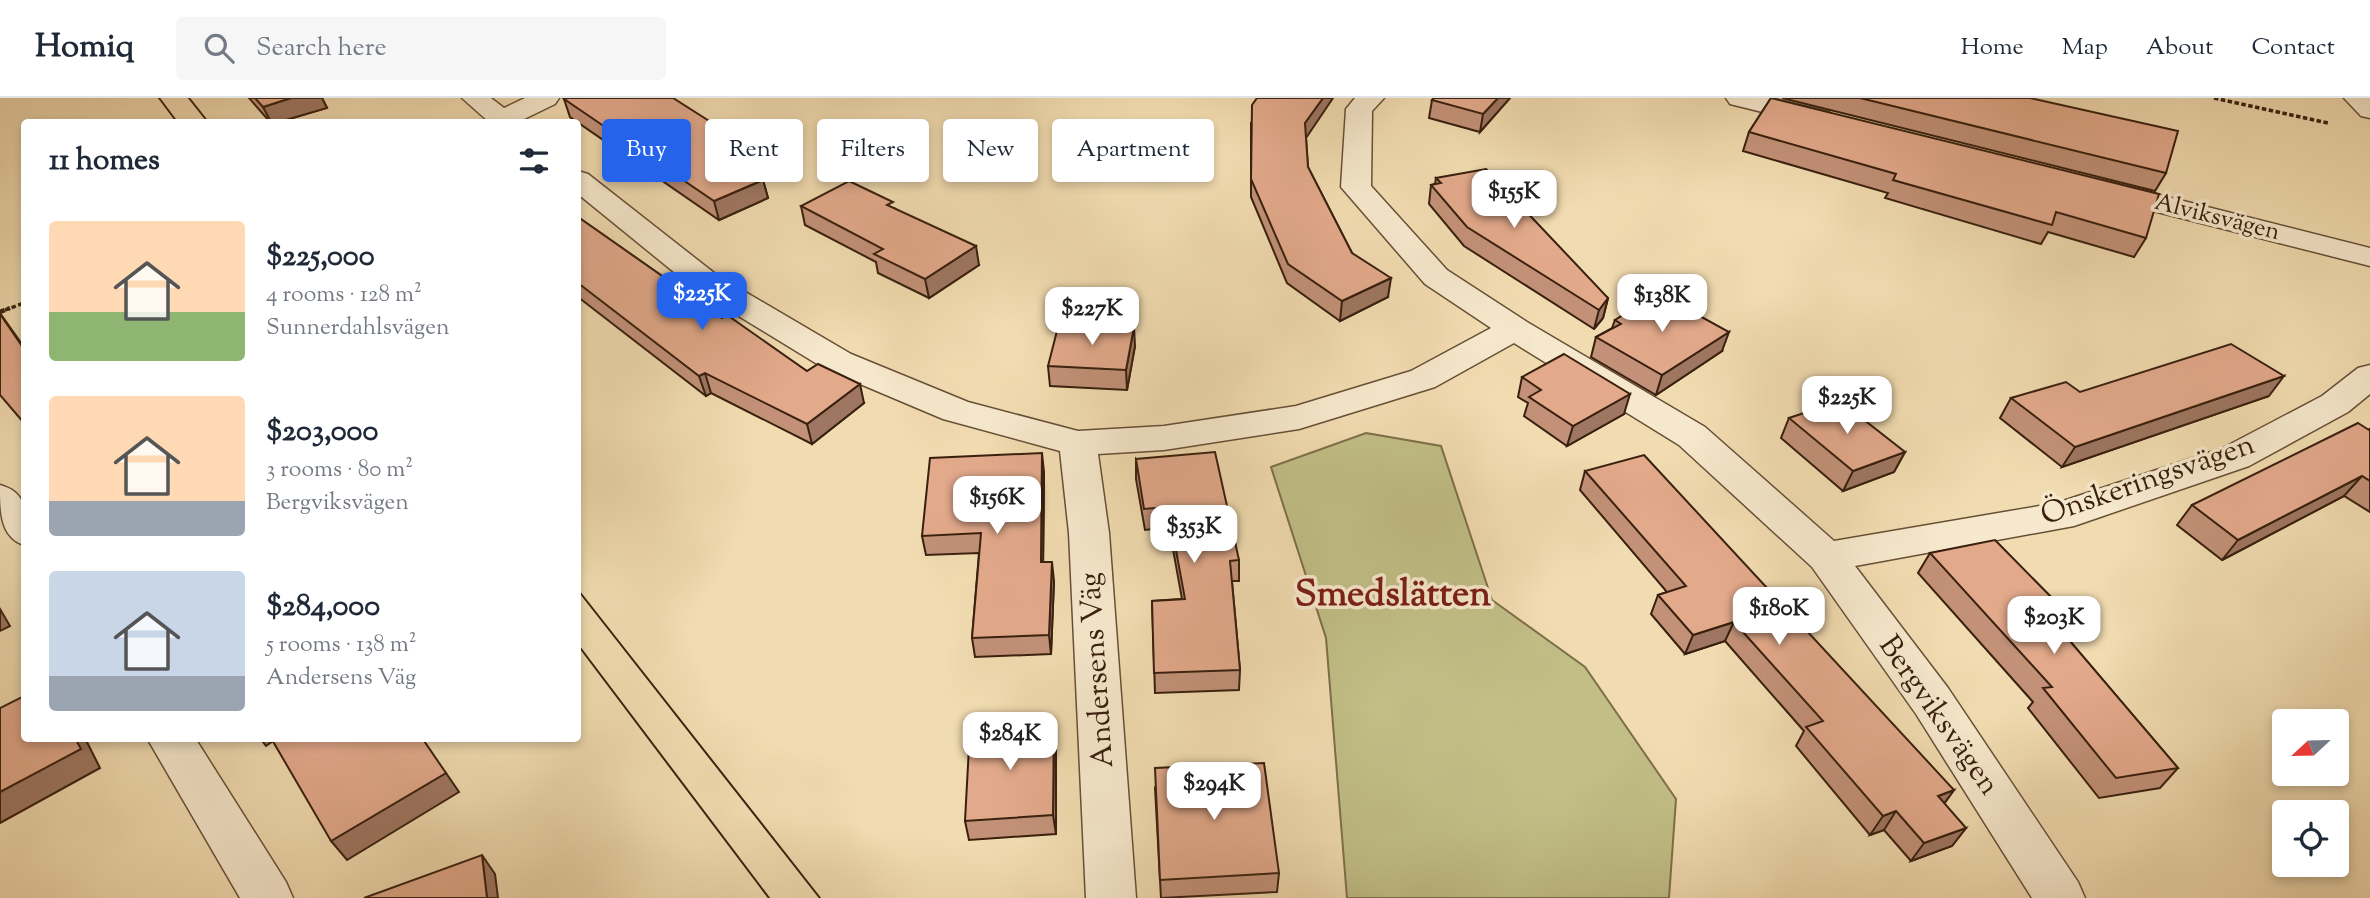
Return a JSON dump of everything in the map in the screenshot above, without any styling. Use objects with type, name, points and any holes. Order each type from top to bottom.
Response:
[{"type":"street","points":[[475,98],[501,119]]},
{"type":"street","points":[[507,119],[547,98]]},
{"type":"street","name":"Bergviksvägen","points":[[1371,98],[1359,109],[1356,187],[1436,277],[1515,329],[1692,436],[1826,557],[1932,701],[2060,898]]},
{"type":"street","points":[[1739,98],[1846,125]]},
{"type":"street","points":[[2357,98],[2370,110]]},
{"type":"street","points":[[581,182],[706,284],[839,362],[956,411],[1078,443],[1164,438],[1299,417],[1423,379],[1515,329]]},
{"type":"street","name":"Alviksvägen","points":[[2075,182],[2370,257]]},
{"type":"street","name":"Önskeringsvägen","points":[[1826,557],[2060,516],[2236,457],[2335,404],[2370,376]]},
{"type":"street","name":"Andersens Väg","points":[[1078,443],[1089,533],[1111,898]]},
{"type":"street","points":[[0,498],[21,527]]},
{"type":"street","points":[[172,742],[268,898]]},
{"type":"path","points":[[2214,98],[2331,123]]},
{"type":"path","points":[[0,312],[21,304]]},
{"type":"shaded area","points":[[1366,433],[1441,446],[1492,600],[1585,667],[1676,799],[1669,898],[1347,898],[1326,638],[1271,467]]},
{"type":"building","points":[[255,98],[291,98],[263,107]]},
{"type":"building","points":[[673,98],[706,119],[705,182],[758,182],[714,201],[686,182],[691,182],[691,119],[602,119],[602,125],[564,99]]},
{"type":"building","points":[[1257,98],[1323,98],[1305,123],[1308,167],[1352,253],[1391,278],[1342,301],[1288,264],[1251,179],[1252,105]]},
{"type":"building","points":[[1498,98],[1483,114],[1432,100]]},
{"type":"building","points":[[1771,98],[2159,194],[2146,238],[2056,212],[2052,225],[1893,180],[1896,174],[1749,132]]},
{"type":"building","points":[[1860,98],[2030,98],[2178,131],[2166,173]]},
{"type":"building","points":[[1486,169],[1608,298],[1599,310],[1467,227],[1431,185],[1441,183],[1436,178]]},
{"type":"building","points":[[851,182],[893,202],[887,205],[976,246],[925,279],[874,254],[883,249],[801,206]]},
{"type":"building","points":[[581,219],[722,318],[727,315],[807,371],[818,364],[860,384],[807,424],[705,373],[699,376],[581,285]]},
{"type":"building","points":[[1658,293],[1729,332],[1662,375],[1596,337],[1621,324],[1615,320]]},
{"type":"building","points":[[0,314],[21,345],[21,420],[0,395]]},
{"type":"building","points":[[1059,323],[1134,327],[1126,370],[1048,366]]},
{"type":"building","points":[[2231,344],[2284,376],[2075,447],[2011,398],[2066,382],[2080,392]]},
{"type":"building","points":[[1564,354],[1630,394],[1573,426],[1529,397],[1541,390],[1522,377]]},
{"type":"building","points":[[1840,401],[1905,452],[1853,471],[1789,418]]},
{"type":"building","points":[[2358,423],[2370,429],[2370,481],[2362,476],[2238,540],[2192,505]]},
{"type":"building","points":[[1215,452],[1239,560],[1230,561],[1240,670],[1154,673],[1152,601],[1185,599],[1168,507],[1144,509],[1136,459]]},
{"type":"building","points":[[1042,453],[1041,562],[1052,562],[1049,635],[972,638],[981,533],[922,536],[930,458]]},
{"type":"building","points":[[1644,455],[1954,790],[1938,796],[1966,828],[1924,843],[1896,811],[1883,816],[1806,727],[1823,721],[1734,622],[1693,635],[1658,595],[1686,586],[1585,471]]},
{"type":"building","points":[[1995,540],[2064,610],[2047,614],[2178,768],[2116,778],[2043,688],[2052,687],[1930,553]]},
{"type":"building","points":[[21,698],[21,742],[77,742],[81,749],[0,792],[0,708]]},
{"type":"building","points":[[1054,724],[1053,815],[965,821],[970,728]]},
{"type":"building","points":[[273,742],[425,742],[446,773],[331,841]]},
{"type":"building","points":[[1264,763],[1279,873],[1160,880],[1155,768]]},
{"type":"building","points":[[482,855],[487,898],[364,898]]},
{"type":"tram line","points":[[159,98],[175,119]]},
{"type":"tram line","points":[[189,98],[206,119]]},
{"type":"tram line","points":[[581,594],[820,898]]},
{"type":"tram line","points":[[581,649],[769,898]]},
{"type":"district","name":"Smedslätten","points":[[1393,596]]}]
